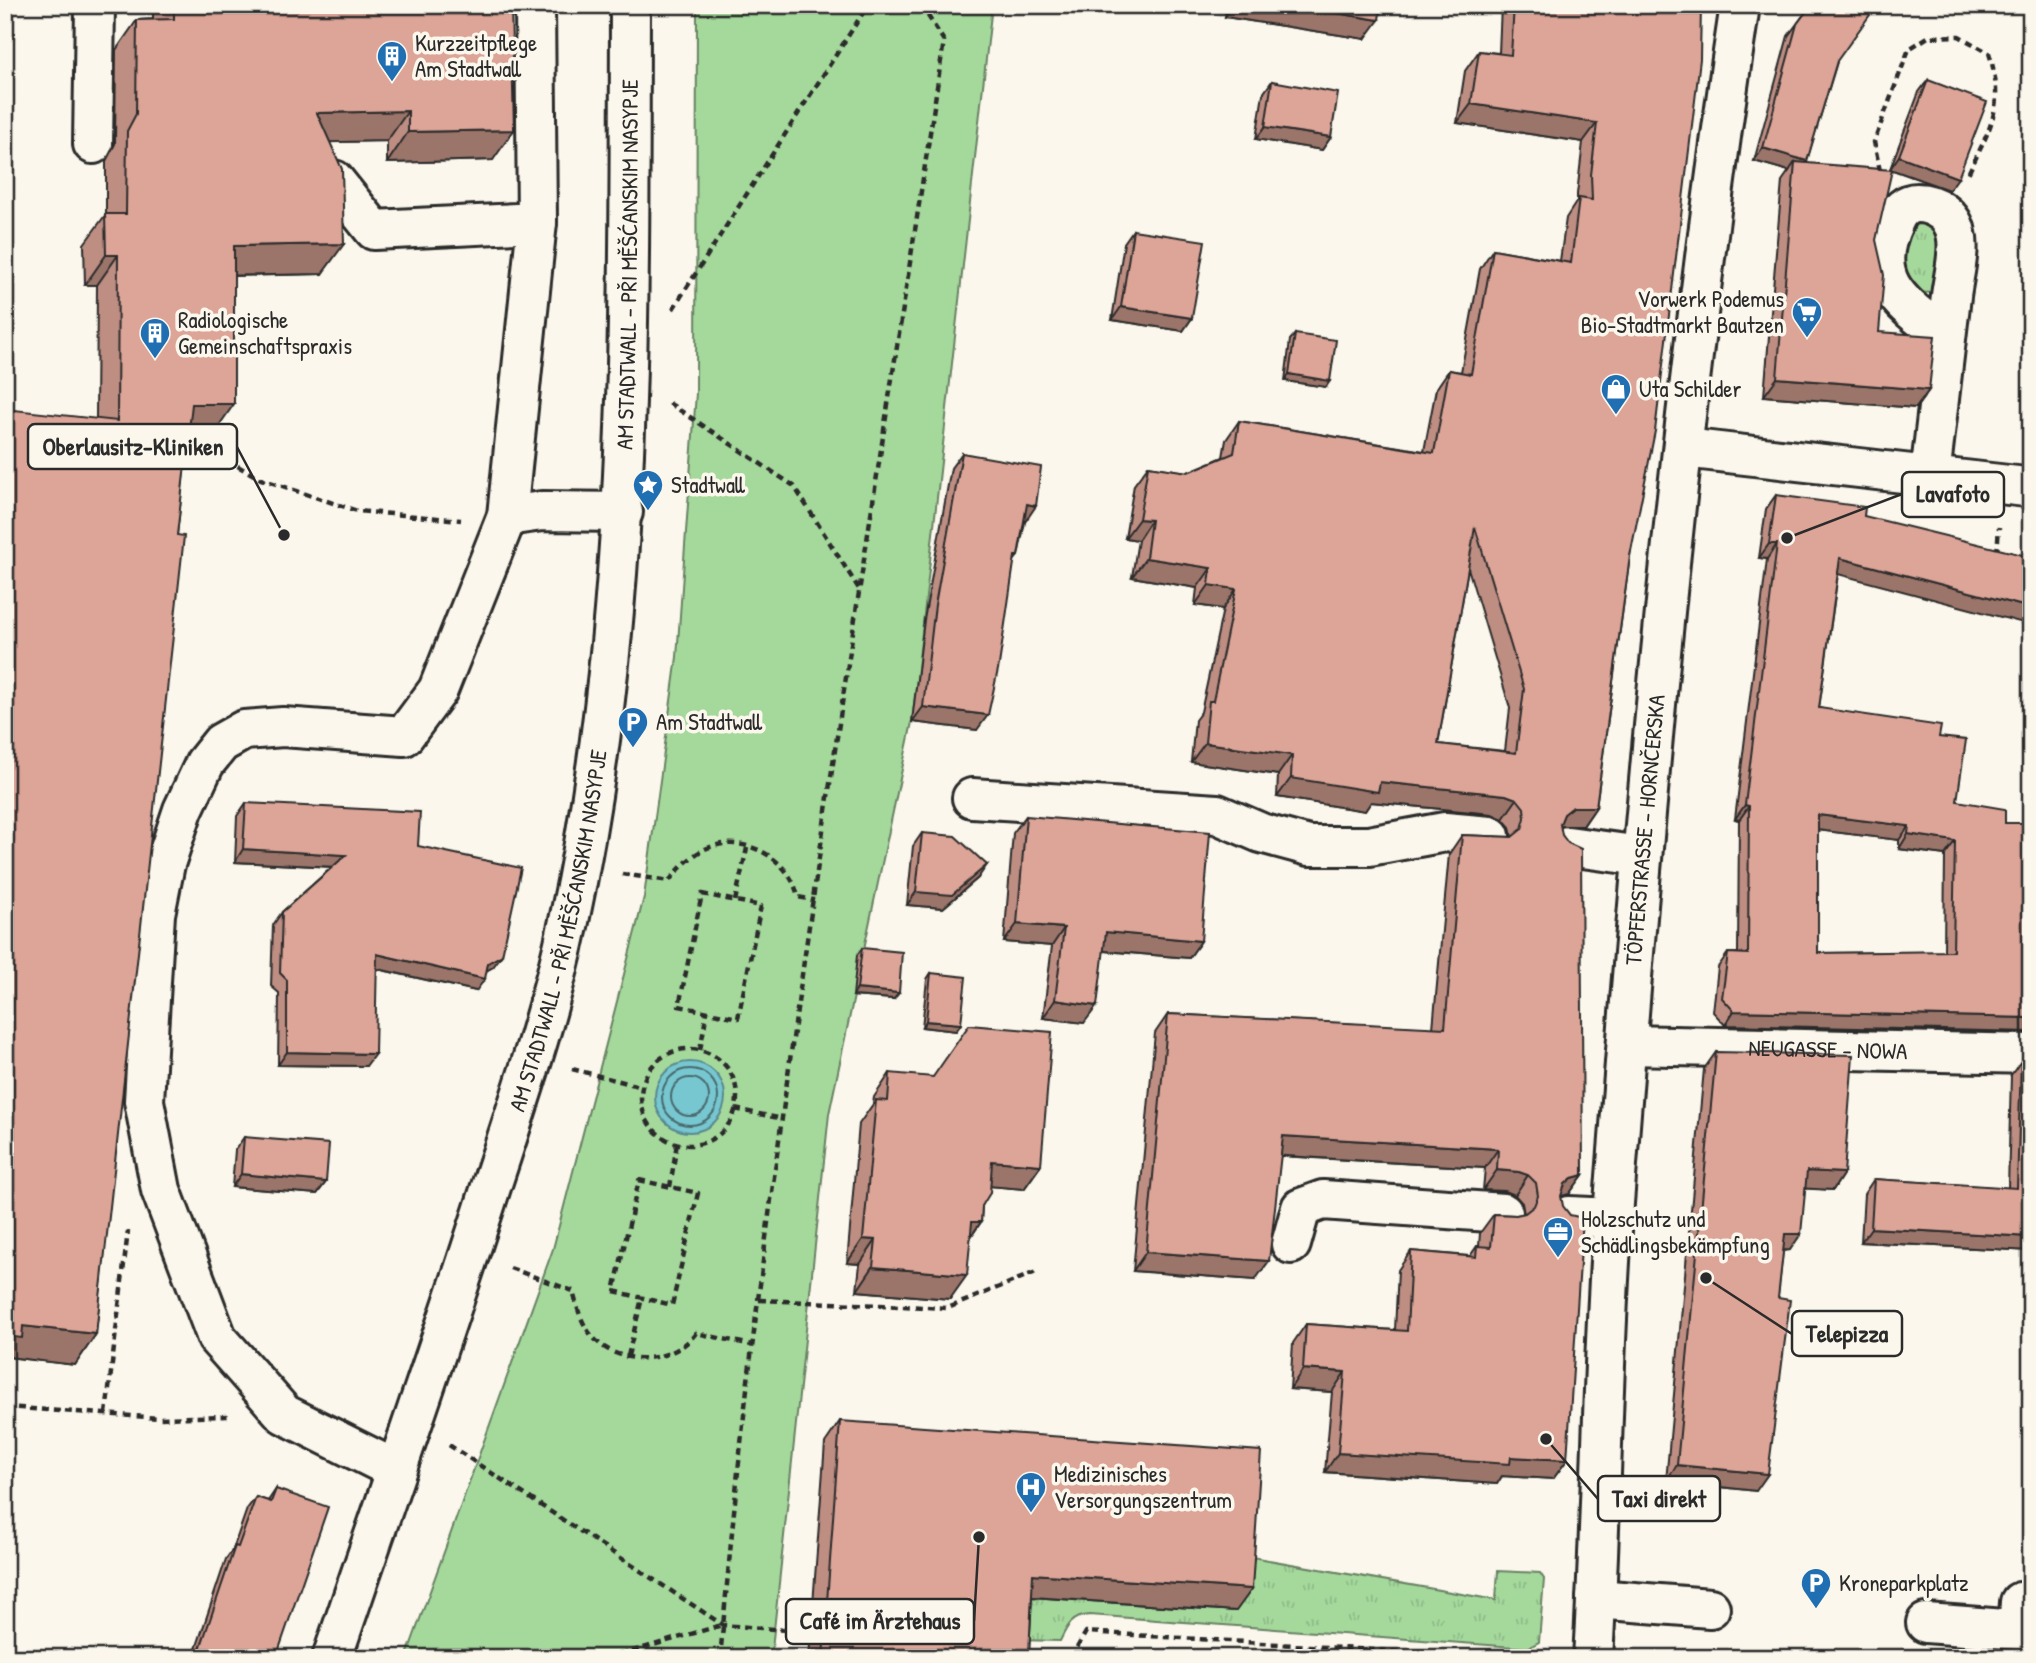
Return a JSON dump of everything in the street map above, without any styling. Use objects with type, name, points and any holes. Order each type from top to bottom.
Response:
[{"type":"street","points":[[93,145],[95,5]]},
{"type":"street","points":[[396,1471],[284,1414],[217,1338],[154,1167],[144,1101],[155,914],[165,864],[183,810],[205,763],[221,743],[244,730],[282,727],[404,736],[438,690],[507,516],[537,222],[535,5]]},
{"type":"street","name":"AM STADTWALL - PŘI MĚŠĆANSKIM NASYPJE","points":[[332,1658],[470,1253],[532,1058],[568,925],[580,867],[613,644],[623,512],[629,376],[630,5]]},
{"type":"street","name":"TÖPFERSTRASSE - HORNČERSKA","points":[[1593,1658],[1613,1218],[1641,856],[1718,153],[1740,5]]},
{"type":"street","points":[[334,180],[374,230],[537,222]]},
{"type":"street","points":[[1930,476],[1946,337],[1957,236],[1948,216],[1926,204],[1905,206],[1891,228],[1885,261],[1887,277],[1901,303],[1946,337]]},
{"type":"street","points":[[1684,448],[2026,487]]},
{"type":"street","points":[[507,516],[542,512],[623,512]]},
{"type":"street","points":[[972,798],[1217,814],[1261,833],[1309,846],[1369,846],[1445,832],[1490,836]]},
{"type":"street","points":[[1569,846],[1641,856]]},
{"type":"street","name":"NEUGASSE - NOWA","points":[[1627,1045],[2031,1054]]},
{"type":"street","points":[[1291,1244],[1301,1208],[1323,1199],[1503,1213]]},
{"type":"street","points":[[1569,1216],[1613,1218]]},
{"type":"street","points":[[1596,1600],[1710,1608]]},
{"type":"street","points":[[1926,1623],[2018,1630],[2020,1602],[2031,1603]]},
{"type":"path","points":[[667,318],[869,5]]},
{"type":"path","points":[[720,1658],[752,1345],[783,1118],[859,590],[944,41],[921,5]]},
{"type":"path","points":[[1905,206],[1877,167],[1874,142],[1909,49],[1928,37],[1959,36],[1989,53],[1998,80],[1994,120],[1948,216]]},
{"type":"path","points":[[629,376],[794,486],[859,590]]},
{"type":"path","points":[[168,451],[223,458],[261,480],[358,511],[463,520],[507,516]]},
{"type":"path","points":[[1998,534],[1997,553],[2002,559]]},
{"type":"path","points":[[669,881],[684,863],[706,849],[733,845],[760,850],[783,864],[795,883],[798,897],[814,900]]},
{"type":"path","points":[[736,901],[747,848]]},
{"type":"path","points":[[702,894],[736,901],[761,906],[738,1018],[679,1006],[702,894]]},
{"type":"path","points":[[700,1050],[707,1012]]},
{"type":"path","points":[[683,1049],[700,1050],[715,1056],[727,1067],[735,1082],[735,1109],[726,1128],[712,1139],[699,1144],[677,1143],[657,1133],[648,1121],[643,1108],[643,1087],[655,1063],[668,1054],[683,1049]]},
{"type":"path","points":[[532,1058],[643,1087]]},
{"type":"path","points":[[735,1109],[783,1118]]},
{"type":"path","points":[[670,1187],[677,1143]]},
{"type":"path","points":[[639,1180],[698,1193],[672,1305],[642,1298],[614,1292],[639,1180]]},
{"type":"path","points":[[106,1414],[129,1224]]},
{"type":"path","points":[[470,1253],[573,1291],[579,1314],[593,1337],[615,1352],[641,1359],[668,1356],[688,1345],[696,1333],[752,1345]]},
{"type":"path","points":[[759,1300],[948,1308],[1036,1272]]},
{"type":"path","points":[[628,1356],[642,1298]]},
{"type":"path","points":[[5,1407],[160,1418],[284,1414]]},
{"type":"path","points":[[412,1421],[723,1625]]},
{"type":"path","points":[[609,1658],[723,1625],[811,1632]]},
{"type":"path","points":[[1070,1658],[1086,1632],[1500,1658]]},
{"type":"green space","points":[[697,5],[992,5],[912,722],[829,1114],[771,1658],[406,1658],[553,1249],[644,897],[677,657],[696,393]]},
{"type":"green space","points":[[1908,219],[1941,225],[1941,288],[1929,293],[1918,291],[1898,278]]},
{"type":"green space","points":[[1240,1555],[1496,1600],[1498,1571],[1540,1573],[1544,1579],[1539,1642],[1528,1648],[1090,1615],[1079,1617],[1071,1623],[1060,1641],[1015,1640],[1018,1596]]},
{"type":"water","points":[[690,1062],[715,1072],[725,1097],[715,1122],[690,1132],[665,1122],[655,1097],[665,1072]]},
{"type":"building","points":[[174,5],[511,5],[514,130],[408,132],[408,111],[317,113],[342,169],[344,244],[234,246],[234,404],[192,404],[177,535],[184,536],[96,1334],[23,1326],[22,1338],[5,1336],[5,409],[117,421],[118,255],[106,255],[105,214],[126,214],[127,131],[136,114],[137,20],[174,19]]},
{"type":"building","points":[[1288,5],[1381,5],[1379,20]]},
{"type":"building","points":[[1514,5],[1701,5],[1700,59],[1655,431],[1630,556],[1596,807],[1573,807],[1564,814],[1560,824],[1562,835],[1568,843],[1581,849],[1583,1175],[1572,1178],[1565,1184],[1561,1196],[1563,1206],[1570,1215],[1583,1218],[1567,1460],[1511,1457],[1510,1464],[1338,1453],[1345,1372],[1303,1369],[1306,1324],[1407,1331],[1411,1251],[1476,1257],[1477,1246],[1491,1247],[1494,1214],[1516,1215],[1525,1213],[1534,1206],[1538,1196],[1536,1183],[1528,1175],[1519,1172],[1497,1170],[1498,1149],[1283,1136],[1269,1261],[1146,1252],[1168,1014],[1445,1028],[1462,835],[1512,837],[1522,829],[1525,818],[1524,808],[1517,799],[1506,795],[1380,782],[1378,792],[1291,778],[1292,755],[1205,743],[1209,701],[1213,701],[1236,589],[1209,585],[1211,568],[1146,558],[1151,520],[1139,519],[1148,466],[1188,472],[1234,453],[1239,421],[1434,453],[1449,370],[1471,374],[1493,249],[1571,263],[1579,198],[1592,200],[1591,175],[1597,123],[1471,104],[1479,51],[1511,55]],"holes":[[[1475,527],[1524,689],[1516,753],[1438,744]]]},
{"type":"building","points":[[1811,5],[1877,5],[1837,61],[1807,161],[1763,148],[1797,24]]},
{"type":"building","points":[[1928,80],[1987,102],[1958,178],[1899,156]]},
{"type":"building","points":[[1272,81],[1338,93],[1331,137],[1265,127]]},
{"type":"building","points":[[1795,162],[1892,170],[1876,240],[1884,275],[1879,332],[1935,336],[1929,390],[1777,378]]},
{"type":"building","points":[[1133,230],[1205,241],[1192,318],[1121,307]]},
{"type":"building","points":[[1295,334],[1336,340],[1330,381],[1289,374]]},
{"type":"building","points":[[962,453],[1041,467],[1036,506],[1027,504],[1018,556],[1015,556],[999,665],[988,715],[923,707],[935,605]]},
{"type":"building","points":[[1776,495],[1865,507],[1864,516],[2031,557],[2031,608],[1840,558],[1819,708],[1941,726],[1939,737],[1966,740],[1957,801],[2005,809],[2005,823],[2031,823],[2031,1018],[1734,1011],[1722,998],[1728,953],[1748,954],[1749,806],[1745,805],[1777,544],[1769,544]],"holes":[[[1818,815],[1909,826],[1908,834],[1955,841],[1953,951],[1818,953]]]},
{"type":"building","points":[[246,803],[420,812],[418,846],[521,868],[502,955],[488,963],[485,979],[377,954],[375,1054],[287,1052],[287,980],[280,973],[282,912],[346,855],[243,849]]},
{"type":"building","points":[[1026,816],[1210,832],[1201,941],[1106,932],[1097,1006],[1055,1000],[1064,928],[1017,924]]},
{"type":"building","points":[[922,833],[955,836],[987,865],[952,895],[916,892]]},
{"type":"building","points":[[862,948],[902,952],[899,993],[857,989]]},
{"type":"building","points":[[931,973],[966,977],[961,1024],[926,1021]]},
{"type":"building","points":[[969,1025],[1052,1032],[1041,1165],[992,1161],[990,1193],[982,1206],[981,1222],[972,1222],[967,1275],[873,1267],[876,1240],[863,1239],[876,1100],[888,1101],[890,1073],[933,1077]]},
{"type":"building","points":[[1716,1052],[1853,1055],[1844,1173],[1807,1171],[1801,1234],[1785,1234],[1778,1298],[1790,1300],[1768,1474],[1677,1465]]},
{"type":"building","points":[[2021,1061],[2031,1061],[2031,1237],[1871,1228],[1874,1179],[2017,1188]]},
{"type":"building","points":[[244,1137],[329,1144],[326,1182],[241,1174]]},
{"type":"building","name":"Medizinisches Versorgungszentrum","points":[[840,1421],[1261,1451],[1252,1589],[1033,1574],[1029,1653],[1095,1658],[823,1658]]},
{"type":"building","points":[[276,1489],[328,1507],[276,1658],[197,1658],[235,1546],[238,1547],[256,1497],[271,1502]]},
{"type":"place","name":"Kurzzeitpflege Am Stadtwall","points":[[392,83]]},
{"type":"place","name":"Vorwerk Podemus Bio-Stadtmarkt Bautzen","points":[[1807,339]]},
{"type":"place","name":"Radiologische Gemeinschaftspraxis","points":[[155,360]]},
{"type":"place","name":"Uta Schilder","points":[[1616,416]]},
{"type":"place","name":"Stadtwall","points":[[648,512]]},
{"type":"place","name":"Oberlausitz-Kliniken","points":[[284,535]]},
{"type":"place","name":"Lavafoto","points":[[1787,538]]},
{"type":"place","name":"Am Stadtwall","points":[[633,749]]},
{"type":"place","name":"Holzschutz und Schädlingsbekämpfung","points":[[1558,1259]]},
{"type":"place","name":"Telepizza","points":[[1706,1278]]},
{"type":"place","name":"Taxi direkt","points":[[1546,1439]]},
{"type":"place","name":"Medizinisches Versorgungszentrum","points":[[1031,1514]]},
{"type":"place","name":"Café im Ärztehaus","points":[[979,1537]]},
{"type":"place","name":"Kroneparkplatz","points":[[1816,1610]]}]
